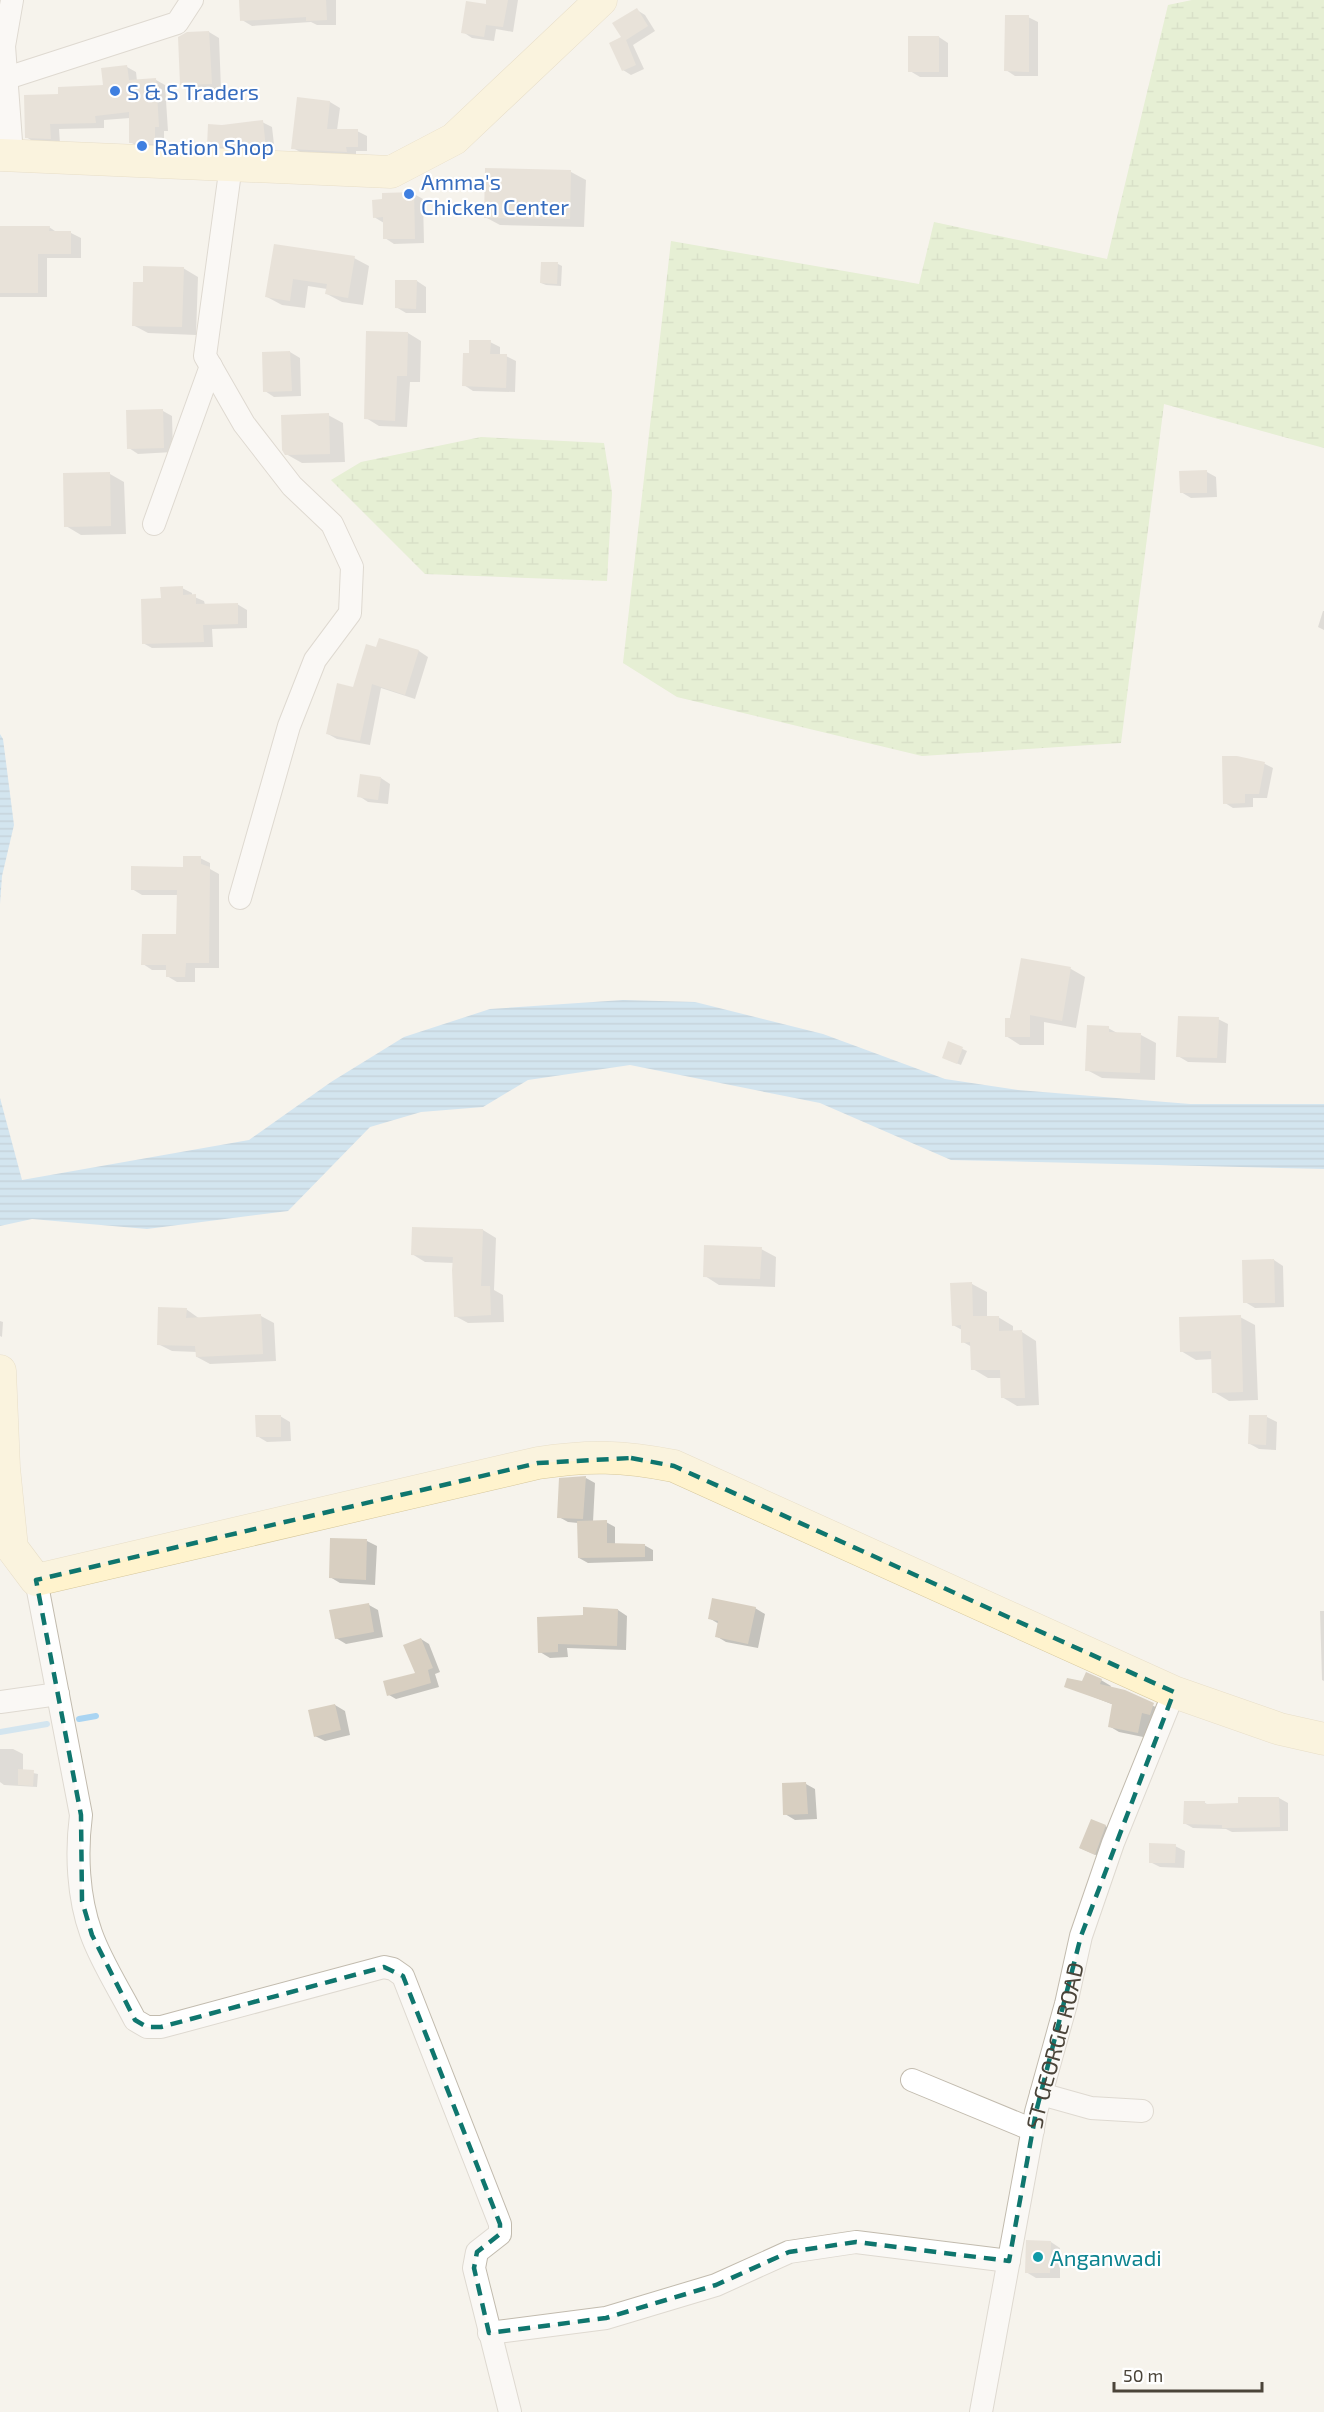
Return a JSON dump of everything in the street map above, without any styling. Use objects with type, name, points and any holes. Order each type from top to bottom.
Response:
[{"type":"main road","points":[[6,155],[391,172],[454,139],[580,12],[602,0]]},
{"type":"main road","points":[[0,1371],[4,1467],[12,1548],[36,1580],[538,1463],[593,1456],[631,1458],[674,1466],[1174,1692],[1280,1729],[1324,1739]]},
{"type":"street","points":[[6,155],[7,78],[4,46],[12,0]]},
{"type":"street","points":[[7,78],[177,23],[192,0]]},
{"type":"street","points":[[231,165],[206,356],[244,424],[292,486],[332,524],[352,567],[350,614],[315,660],[289,726],[240,898]]},
{"type":"street","points":[[154,524],[211,366]]},
{"type":"street","points":[[36,1580],[81,1815],[78,1832],[82,1901],[92,1935],[135,2020],[147,2027],[161,2027],[384,1967],[393,1969],[403,1977],[500,2224],[500,2234],[477,2252],[474,2268],[510,2412]]},
{"type":"street","name":"ST GEORGE ROAD","points":[[981,2412],[1033,2130],[1081,1936],[1113,1843],[1174,1692]]},
{"type":"street","points":[[0,1702],[58,1694]]},
{"type":"street","points":[[912,2080],[1033,2130]]},
{"type":"street","points":[[1041,2094],[1091,2108],[1142,2111]]},
{"type":"street","points":[[489,2333],[606,2318],[716,2285],[789,2252],[856,2242],[1009,2261]]},
{"type":"highlighted area","points":[[631,1458],[674,1466],[1174,1692],[1081,1936],[1036,2112],[1009,2261],[856,2242],[789,2252],[716,2285],[606,2318],[489,2333],[474,2268],[477,2252],[500,2234],[500,2224],[403,1976],[384,1967],[161,2027],[147,2027],[135,2020],[92,1935],[82,1901],[81,1815],[36,1580],[538,1463]]},
{"type":"green space","points":[[1192,0],[1324,0],[1324,448],[1164,404],[1121,743],[922,756],[677,697],[623,663],[671,241],[919,284],[934,222],[1107,259],[1168,5]]},
{"type":"green space","points":[[481,437],[604,443],[612,493],[607,581],[425,574],[331,480],[361,462]]},
{"type":"water","points":[[0,734],[3,739],[14,825],[2,876],[0,904]]},
{"type":"water","points":[[623,1000],[695,1002],[823,1034],[945,1079],[1018,1090],[1190,1104],[1324,1104],[1324,1169],[951,1160],[820,1103],[630,1065],[528,1080],[483,1107],[421,1112],[370,1127],[288,1211],[147,1229],[32,1219],[0,1226],[0,1098],[22,1180],[249,1140],[331,1082],[404,1037],[490,1009]]},
{"type":"building","points":[[239,0],[326,0],[327,20],[306,21],[306,17],[240,21]]},
{"type":"building","points":[[486,0],[508,0],[503,27],[486,25],[484,37],[461,33],[466,1],[486,4]]},
{"type":"building","points":[[637,8],[648,26],[626,40],[636,65],[622,71],[609,43],[621,37],[612,23]]},
{"type":"building","points":[[1005,15],[1029,15],[1029,72],[1004,71]]},
{"type":"building","points":[[209,31],[212,84],[180,85],[178,37],[187,32]]},
{"type":"building","points":[[908,36],[939,36],[939,72],[908,72]]},
{"type":"building","points":[[127,65],[129,80],[156,78],[159,127],[155,127],[155,144],[129,143],[129,112],[95,116],[96,123],[50,124],[51,139],[25,138],[24,95],[58,94],[58,87],[103,85],[101,68]]},
{"type":"building","points":[[297,97],[330,101],[327,129],[358,129],[358,147],[346,147],[347,152],[291,149]]},
{"type":"building","points":[[263,120],[266,149],[207,146],[208,124],[222,125]]},
{"type":"building","points":[[485,168],[571,170],[570,219],[484,218]]},
{"type":"building","points":[[414,192],[415,239],[383,239],[383,217],[373,218],[372,200],[382,199],[382,193]]},
{"type":"building","points":[[0,226],[50,226],[49,231],[71,231],[71,254],[38,254],[38,293],[0,293]]},
{"type":"building","points":[[274,244],[355,256],[348,298],[325,294],[327,284],[293,279],[290,301],[265,297]]},
{"type":"building","points":[[541,262],[558,262],[557,284],[540,283]]},
{"type":"building","points":[[143,266],[184,267],[182,327],[132,326],[133,282],[143,282]]},
{"type":"building","points":[[395,280],[417,280],[416,309],[395,308]]},
{"type":"building","points":[[366,331],[408,332],[407,376],[397,376],[395,421],[364,419]]},
{"type":"building","points":[[469,340],[491,340],[490,354],[507,354],[506,388],[462,386],[463,353],[469,353]]},
{"type":"building","points":[[290,351],[292,391],[263,392],[262,352]]},
{"type":"building","points":[[163,409],[164,448],[127,449],[126,410]]},
{"type":"building","points":[[329,413],[330,454],[285,455],[282,450],[281,415]]},
{"type":"building","points":[[1207,470],[1207,493],[1180,493],[1179,471]]},
{"type":"building","points":[[110,472],[111,526],[64,527],[63,473]]},
{"type":"building","points":[[183,586],[183,595],[196,594],[196,604],[238,603],[238,624],[203,625],[204,642],[142,644],[141,599],[161,598],[160,587]]},
{"type":"building","points":[[379,638],[419,650],[405,695],[372,684],[360,741],[326,734],[337,683],[353,687],[366,644],[376,647]]},
{"type":"building","points":[[1222,756],[1237,756],[1265,762],[1259,794],[1245,794],[1245,803],[1223,804]]},
{"type":"building","points":[[360,774],[381,777],[378,800],[357,797]]},
{"type":"building","points":[[183,856],[201,856],[201,864],[210,867],[209,963],[186,963],[185,977],[166,977],[166,965],[141,965],[142,934],[176,934],[177,890],[131,890],[131,866],[183,867]]},
{"type":"building","points":[[1021,958],[1071,967],[1062,1021],[1030,1015],[1030,1037],[1005,1037],[1005,1018],[1010,1018]]},
{"type":"building","points":[[1178,1016],[1219,1017],[1217,1058],[1176,1057]]},
{"type":"building","points":[[1087,1025],[1109,1026],[1109,1032],[1141,1033],[1140,1073],[1085,1071]]},
{"type":"building","points":[[948,1041],[963,1047],[957,1064],[942,1058]]},
{"type":"building","points":[[412,1227],[483,1229],[481,1286],[490,1286],[491,1315],[454,1317],[453,1257],[411,1255]]},
{"type":"building","points":[[704,1245],[762,1247],[760,1279],[703,1277]]},
{"type":"building","points":[[1274,1259],[1275,1303],[1243,1303],[1242,1260]]},
{"type":"building","points":[[972,1282],[973,1316],[999,1316],[999,1331],[1022,1330],[1025,1398],[1001,1398],[1000,1370],[971,1370],[970,1342],[961,1343],[961,1325],[952,1326],[950,1283]]},
{"type":"building","points":[[158,1307],[187,1308],[186,1318],[261,1314],[263,1354],[196,1357],[195,1346],[157,1345]]},
{"type":"building","points":[[1241,1315],[1243,1392],[1212,1393],[1211,1351],[1180,1352],[1179,1317]]},
{"type":"building","points":[[255,1415],[281,1415],[281,1437],[256,1437]]},
{"type":"building","points":[[1249,1415],[1267,1415],[1266,1445],[1248,1444]]},
{"type":"building","points":[[586,1476],[583,1519],[557,1518],[559,1478]]},
{"type":"building","points":[[607,1520],[607,1543],[645,1544],[645,1557],[578,1558],[577,1521]]},
{"type":"building","points":[[330,1538],[367,1539],[366,1580],[329,1578]]},
{"type":"building","points":[[712,1598],[756,1607],[748,1644],[715,1637],[718,1621],[708,1619]]},
{"type":"building","points":[[369,1603],[374,1632],[335,1639],[329,1610]]},
{"type":"building","points":[[583,1607],[618,1609],[617,1646],[558,1644],[558,1652],[538,1653],[537,1617],[583,1615]]},
{"type":"building","points":[[421,1638],[433,1668],[428,1670],[431,1683],[387,1696],[383,1681],[415,1673],[403,1645]]},
{"type":"building","points":[[1086,1672],[1102,1679],[1100,1684],[1125,1690],[1154,1703],[1150,1715],[1142,1713],[1138,1733],[1108,1727],[1112,1704],[1064,1687],[1067,1678],[1082,1681]]},
{"type":"building","points":[[335,1704],[341,1730],[314,1737],[308,1710]]},
{"type":"building","points":[[18,1769],[34,1770],[33,1786],[18,1785]]},
{"type":"building","points":[[806,1782],[808,1814],[783,1815],[782,1783]]},
{"type":"building","points":[[1238,1797],[1279,1797],[1280,1827],[1222,1828],[1222,1825],[1183,1824],[1184,1801],[1205,1801],[1205,1804],[1238,1803]]},
{"type":"building","points":[[1091,1819],[1106,1825],[1095,1855],[1079,1848]]},
{"type":"building","points":[[1149,1843],[1176,1844],[1175,1863],[1149,1863]]},
{"type":"building","name":"Anganwadi","points":[[1026,2240],[1051,2241],[1050,2273],[1025,2273]]},
{"type":"waterway","points":[[79,1719],[96,1716]]},
{"type":"waterway","points":[[0,1732],[47,1724]]},
{"type":"place","name":"S & S Traders","points":[[115,91]]},
{"type":"place","name":"Ration Shop","points":[[142,146]]},
{"type":"place","name":"Amma's Chicken Center","points":[[409,194]]},
{"type":"place","name":"Anganwadi","points":[[1038,2257]]}]
